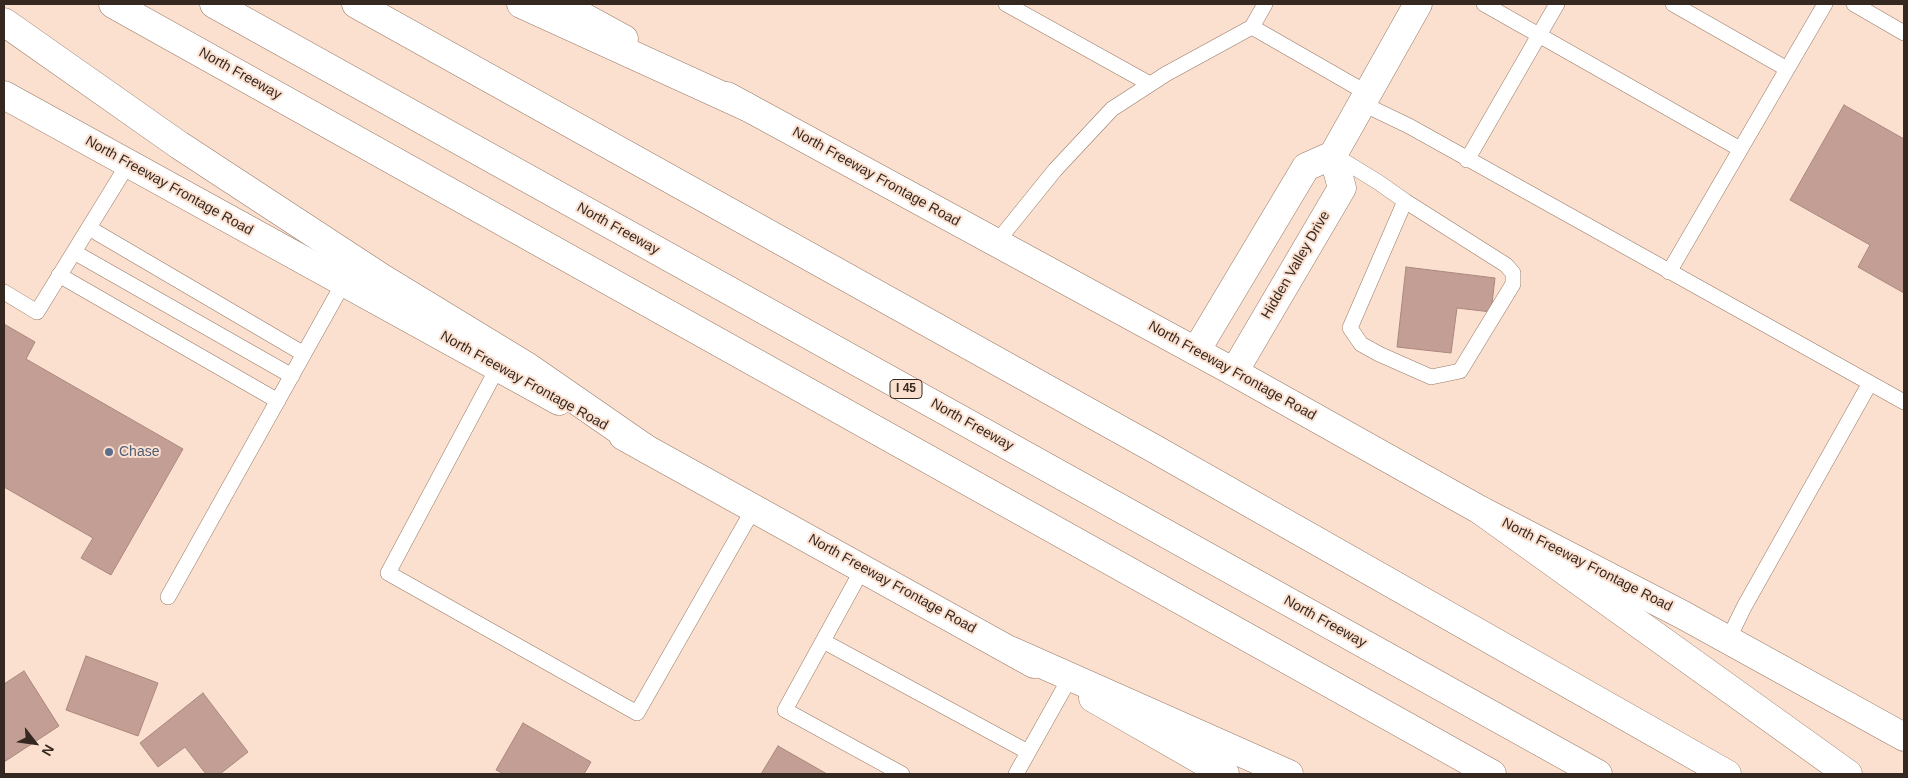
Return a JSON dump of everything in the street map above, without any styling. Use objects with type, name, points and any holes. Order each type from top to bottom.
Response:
[{"type":"main road","name":"North Freeway","points":[[113,4],[1492,774]]},
{"type":"main road","name":"North Freeway","points":[[214,4],[1598,774]]},
{"type":"main road","points":[[356,4],[1153,448],[1727,774]]},
{"type":"main road","points":[[521,4],[747,107]]},
{"type":"main road","name":"North Freeway Frontage Road","points":[[560,4],[1196,351],[1480,510],[1728,640],[1904,738]]},
{"type":"main road","points":[[1196,351],[1306,168],[1333,155],[1418,4]]},
{"type":"main road","points":[[4,22],[179,145],[382,278],[528,367],[645,448]]},
{"type":"main road","name":"North Freeway Frontage Road","points":[[4,95],[863,568],[1226,774]]},
{"type":"main road","name":"Hidden Valley Drive","points":[[1234,372],[1342,188],[1333,155]]},
{"type":"main road","points":[[1480,510],[1848,774]]},
{"type":"main road","points":[[1012,651],[1289,774]]},
{"type":"lane","points":[[1006,4],[1150,84]]},
{"type":"lane","points":[[996,243],[1055,170],[1112,109],[1150,84],[1252,27],[1266,4]]},
{"type":"lane","points":[[1484,4],[1740,149]]},
{"type":"lane","points":[[1468,160],[1557,4]]},
{"type":"lane","points":[[1673,4],[1787,69]]},
{"type":"lane","points":[[1669,272],[1825,4]]},
{"type":"lane","points":[[1854,4],[1904,33]]},
{"type":"lane","points":[[1252,27],[1409,126],[1468,160],[1904,402]]},
{"type":"lane","points":[[1333,155],[1506,265],[1513,273],[1513,284],[1460,371],[1431,377],[1379,354],[1362,344],[1350,328],[1405,201]]},
{"type":"lane","points":[[4,292],[37,312],[128,164]]},
{"type":"lane","points":[[89,228],[304,354]]},
{"type":"lane","points":[[74,252],[292,376]]},
{"type":"lane","points":[[59,275],[278,401]]},
{"type":"lane","points":[[168,597],[344,282]]},
{"type":"lane","points":[[498,367],[388,573],[637,713],[754,508]]},
{"type":"lane","points":[[1728,640],[1744,607],[1870,383]]},
{"type":"lane","points":[[863,568],[785,710],[902,774]]},
{"type":"lane","points":[[823,641],[1028,752]]},
{"type":"lane","points":[[1016,774],[1067,683]]},
{"type":"building","points":[[1844,105],[1904,139],[1904,293],[1858,267],[1870,245],[1790,200]]},
{"type":"building","points":[[1406,267],[1495,278],[1491,312],[1457,308],[1451,353],[1397,347]]},
{"type":"building","points":[[4,324],[35,342],[26,359],[183,449],[111,575],[81,558],[93,538],[4,487]]},
{"type":"building","points":[[86,656],[158,683],[138,736],[66,710]]},
{"type":"building","points":[[24,671],[59,726],[4,762],[4,684]]},
{"type":"building","points":[[203,693],[248,752],[220,774],[206,774],[185,747],[158,767],[140,743]]},
{"type":"building","points":[[523,723],[591,762],[584,774],[504,774],[496,770]]},
{"type":"building","points":[[778,746],[827,774],[761,774]]},
{"type":"place","name":"Chase","points":[[109,452]]}]
